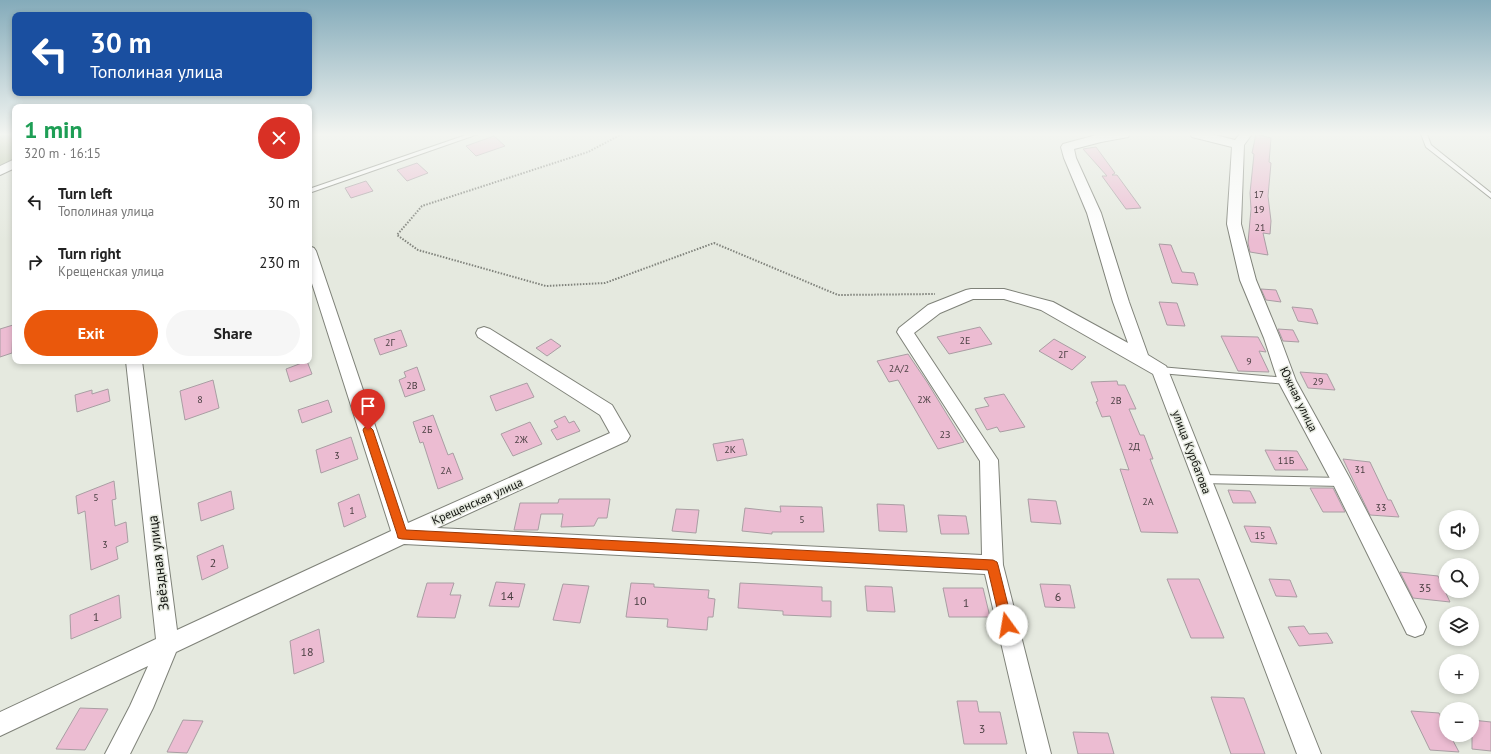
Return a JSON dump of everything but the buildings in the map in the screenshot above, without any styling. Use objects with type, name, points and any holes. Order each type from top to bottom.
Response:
[{"type":"street","points":[[1075,169],[1094,213],[1121,302],[1141,358]]},
{"type":"street","name":"Южная улица","points":[[1239,169],[1234,224],[1248,280],[1272,338],[1287,381],[1342,482],[1415,628]]},
{"type":"street","points":[[312,261],[402,534]]},
{"type":"street","points":[[1039,754],[993,565],[988,460],[905,332],[934,309],[972,294],[1004,294],[1047,306],[1160,370]]},
{"type":"street","name":"Крещенская улица","points":[[402,534],[621,436],[606,410],[484,333]]},
{"type":"street","name":"Звёздная улица","points":[[117,754],[151,689],[168,644],[134,364]]},
{"type":"street","name":"улица Курбатова","points":[[1160,370],[1309,754]]},
{"type":"street","points":[[0,724],[402,534],[993,565]]},
{"type":"lane","points":[[312,191],[374,169]]},
{"type":"lane","points":[[1457,169],[1491,196]]},
{"type":"lane","points":[[1160,370],[1287,381]]},
{"type":"lane","points":[[1202,479],[1342,482]]},
{"type":"path","points":[[535,169],[422,206],[397,235],[418,250],[546,286],[605,283],[714,243],[838,295],[940,294]]},
{"type":"route","points":[[368,430],[402,534],[993,565],[1007,625]]}]
